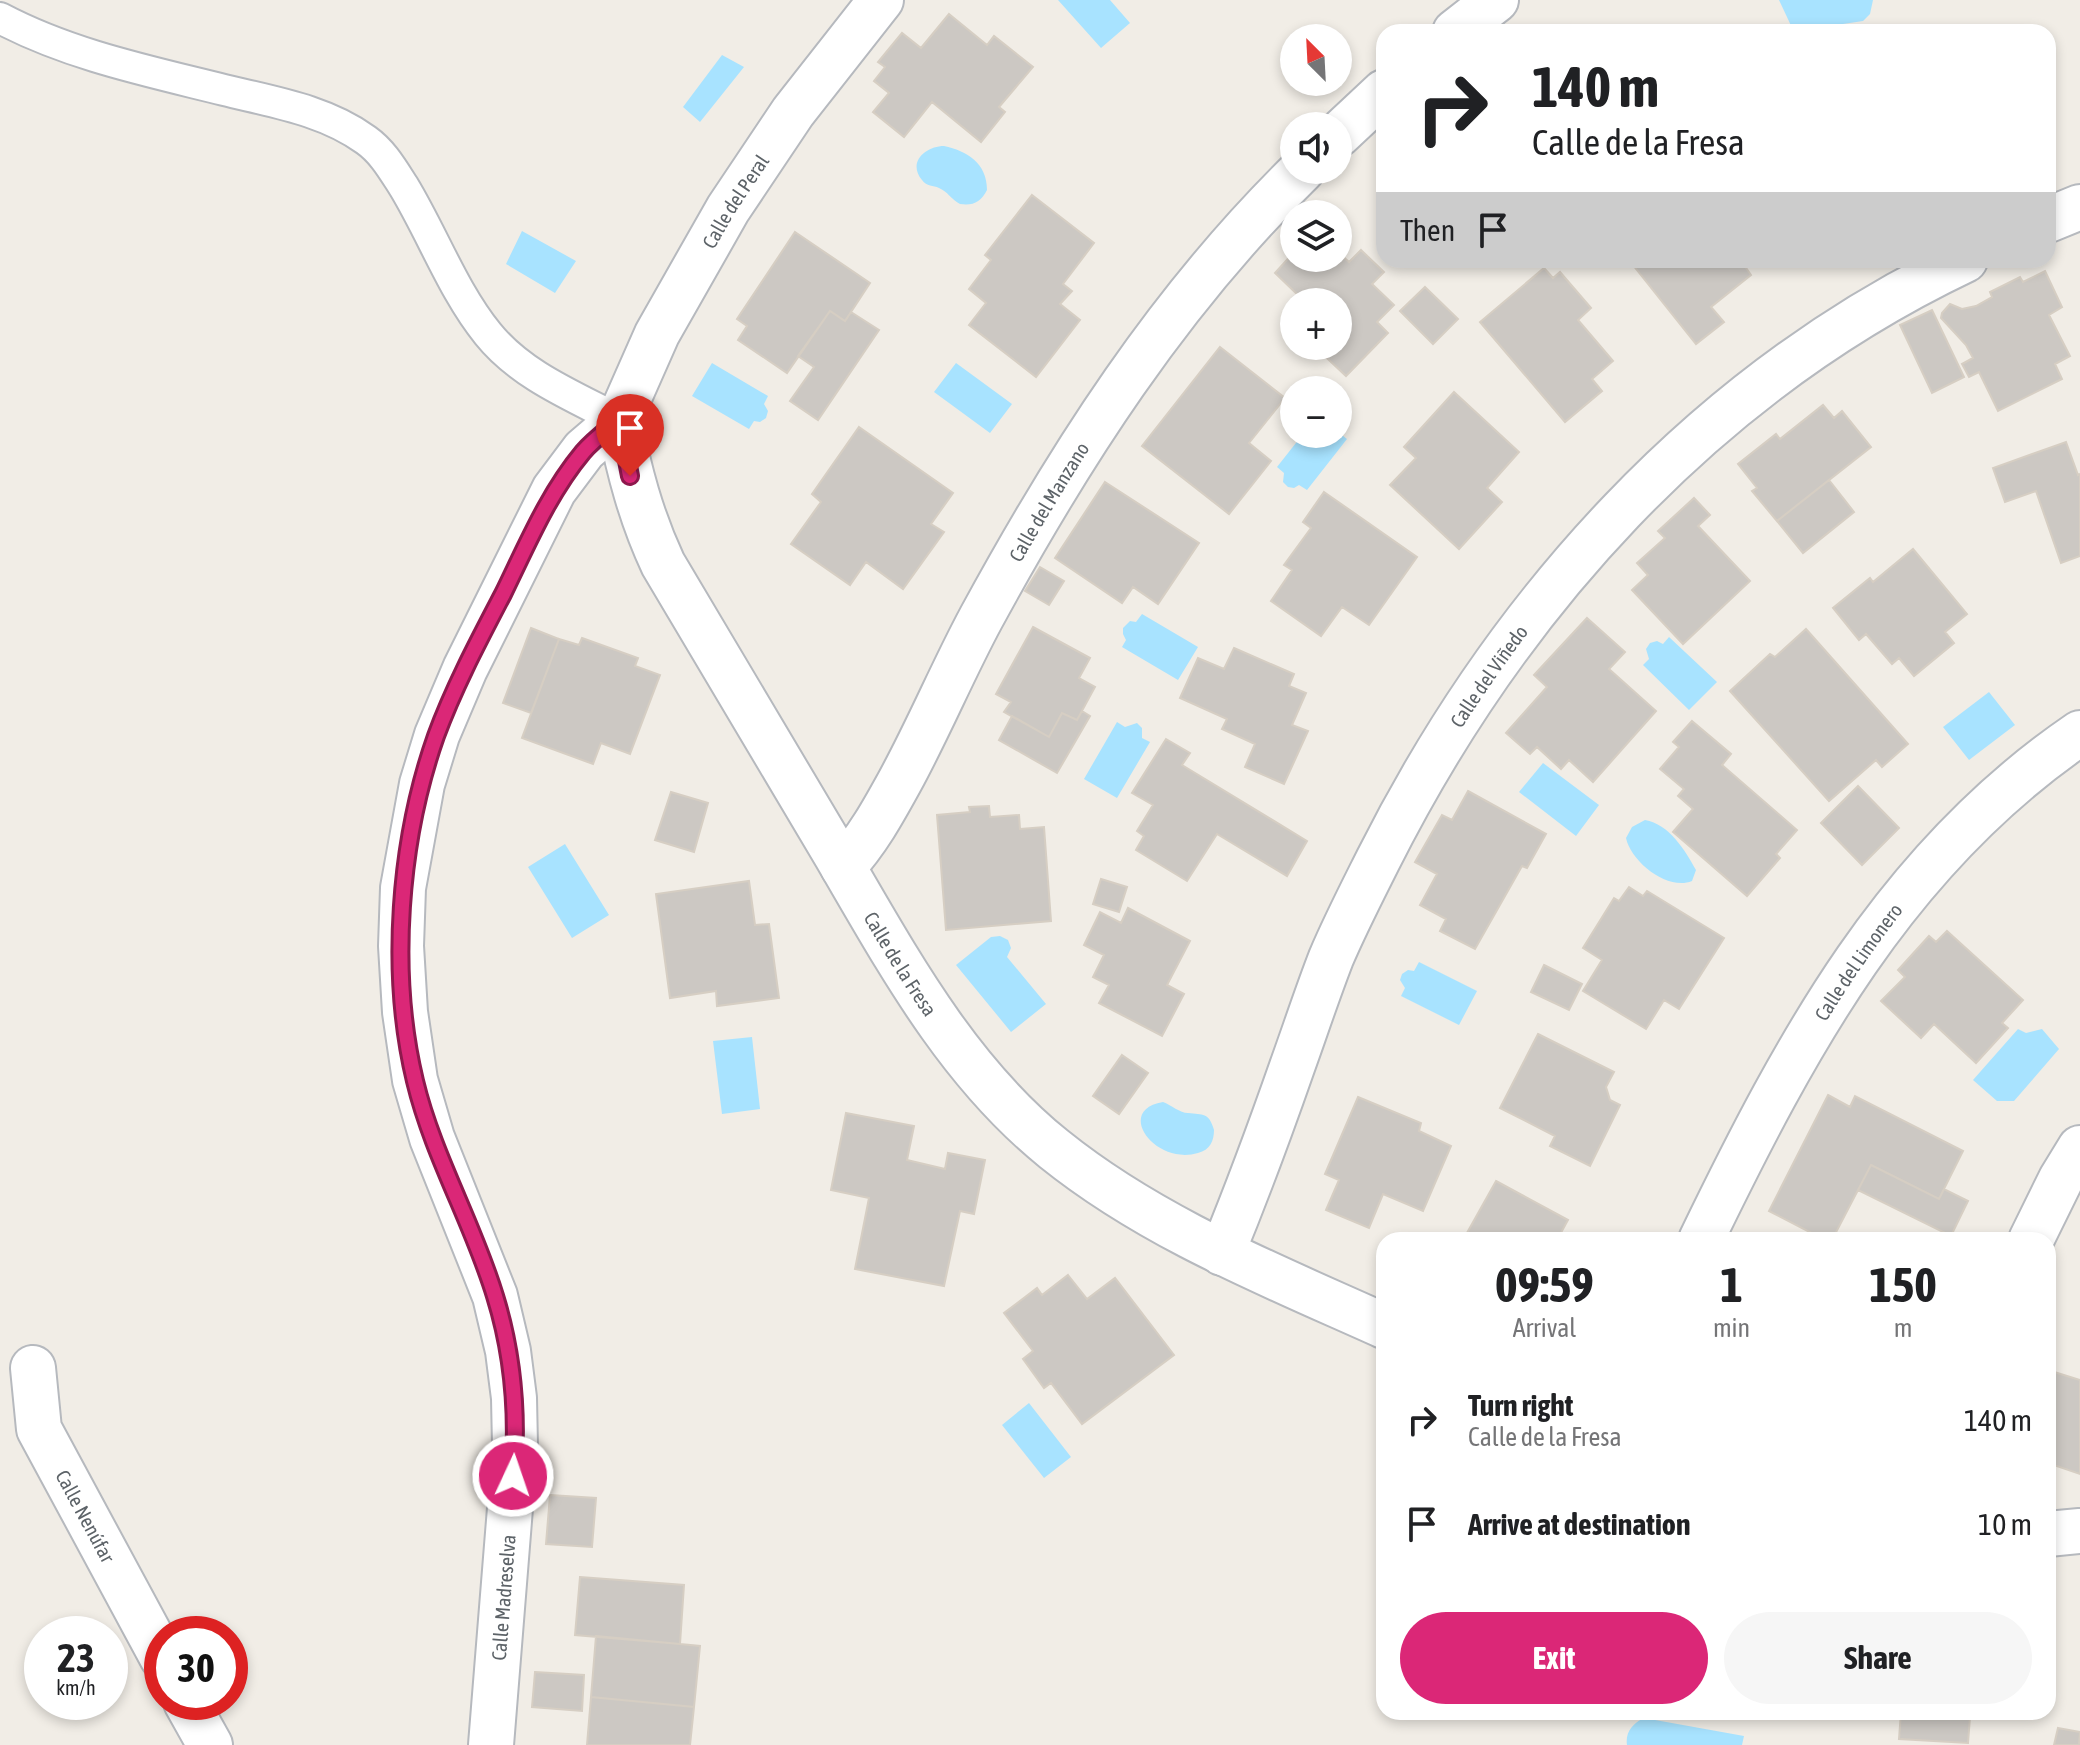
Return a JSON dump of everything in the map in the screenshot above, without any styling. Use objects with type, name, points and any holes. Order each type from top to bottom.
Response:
[{"type":"street","name":"Calle del Peral","points":[[619,420],[657,334],[728,209],[793,112],[881,0]]},
{"type":"street","points":[[1465,24],[1496,0]]},
{"type":"street","points":[[1352,122],[1376,99]]},
{"type":"street","name":"Calle del Manzano","points":[[843,867],[874,828],[1013,559],[1094,426],[1138,361],[1204,276],[1289,184]]},
{"type":"street","points":[[2056,217],[2080,207]]},
{"type":"street","name":"Calle del Viñedo","points":[[1222,1253],[1257,1167],[1331,958],[1354,909],[1422,776],[1466,704],[1516,633],[1627,504],[1745,399],[1813,348],[1951,268]]},
{"type":"street","name":"Calle de la Fresa","points":[[619,420],[630,476],[646,526],[663,564],[906,975],[964,1059],[1006,1105],[1053,1148],[1102,1185],[1222,1253],[1376,1322]]},
{"type":"street","name":"Calle Madreselva","points":[[491,1745],[515,1446],[514,1398],[508,1351],[495,1296],[432,1138],[415,1080],[405,1012],[401,946],[403,888],[422,784],[437,735],[465,669],[554,490],[584,450],[619,420]]},
{"type":"street","name":"Calle del Limonero","points":[[1705,1232],[1760,1119],[1852,964],[1893,909],[1947,846],[2004,791],[2080,733]]},
{"type":"street","points":[[2035,1232],[2080,1148]]},
{"type":"street","name":"Calle Nenúfar","points":[[33,1368],[39,1429],[144,1624]]},
{"type":"street","points":[[2056,1533],[2080,1531]]},
{"type":"street","points":[[196,1720],[210,1745]]},
{"type":"lane","points":[[0,18],[62,46],[120,64],[285,105],[347,127],[370,143],[389,163],[424,220],[469,308],[488,335],[511,359],[537,376],[619,420]]},
{"type":"water","points":[[1058,0],[1110,0],[1130,23],[1101,48]]},
{"type":"water","points":[[1779,0],[1873,0],[1870,14],[1863,21],[1790,24]]},
{"type":"water","points":[[722,55],[744,67],[700,122],[683,107]]},
{"type":"water","points":[[944,146],[968,155],[984,172],[987,190],[976,202],[960,204],[942,189],[926,184],[918,173],[921,156],[931,149]]},
{"type":"water","points":[[522,231],[576,261],[555,293],[506,264]]},
{"type":"water","points":[[712,363],[768,396],[764,404],[768,411],[766,418],[760,422],[754,421],[749,429],[692,396]]},
{"type":"water","points":[[956,363],[1012,404],[990,433],[934,392]]},
{"type":"water","points":[[1292,448],[1340,448],[1307,490],[1299,485],[1288,487],[1283,482],[1284,473],[1277,467]]},
{"type":"water","points":[[1142,614],[1198,647],[1178,680],[1122,647],[1126,640],[1123,628],[1130,621],[1136,622]]},
{"type":"water","points":[[1669,637],[1717,682],[1689,710],[1643,665],[1649,659],[1646,649],[1650,643],[1657,641],[1663,644]]},
{"type":"water","points":[[1989,692],[2015,725],[1969,760],[1943,727]]},
{"type":"water","points":[[1117,722],[1125,727],[1137,723],[1142,728],[1142,738],[1150,742],[1117,798],[1084,779]]},
{"type":"water","points":[[1543,763],[1599,805],[1576,836],[1519,792]]},
{"type":"water","points":[[1645,820],[1669,832],[1681,846],[1696,870],[1692,881],[1672,882],[1662,878],[1635,856],[1626,838],[1632,827]]},
{"type":"water","points":[[565,844],[609,915],[572,938],[528,867]]},
{"type":"water","points":[[1000,936],[1008,940],[1011,948],[1007,957],[1046,1004],[1011,1032],[956,965],[991,937]]},
{"type":"water","points":[[1419,962],[1477,991],[1459,1025],[1401,996],[1405,988],[1400,980],[1402,974],[1408,970],[1414,971]]},
{"type":"water","points":[[2018,1029],[2026,1033],[2042,1029],[2059,1049],[2014,1101],[1997,1101],[1973,1080]]},
{"type":"water","points":[[752,1037],[760,1109],[722,1114],[713,1041]]},
{"type":"water","points":[[1163,1102],[1182,1112],[1208,1117],[1214,1130],[1208,1147],[1202,1152],[1182,1155],[1155,1145],[1141,1125],[1142,1115],[1149,1107]]},
{"type":"water","points":[[1029,1403],[1071,1457],[1044,1478],[1002,1425]]},
{"type":"water","points":[[1655,1720],[1744,1736],[1742,1745],[1627,1745],[1627,1736],[1636,1722]]},
{"type":"building","points":[[949,14],[987,45],[994,36],[1033,67],[999,107],[1005,112],[981,142],[932,102],[904,137],[873,112],[889,93],[874,81],[885,67],[878,62],[902,33],[921,48]]},
{"type":"building","points":[[1032,195],[1094,243],[1063,284],[1072,291],[1060,304],[1080,320],[1036,377],[969,325],[986,303],[969,289],[991,260],[985,255]]},
{"type":"building","points":[[795,232],[870,283],[845,321],[830,311],[787,373],[738,340],[747,326],[737,319]]},
{"type":"building","points":[[1361,250],[1376,268],[1384,272],[1372,284],[1394,305],[1377,322],[1388,333],[1346,376],[1329,360],[1352,360],[1352,288],[1291,288],[1275,273],[1280,267],[1280,272],[1352,272],[1352,259]]},
{"type":"building","points":[[1544,268],[1553,278],[1560,272],[1591,308],[1578,320],[1613,361],[1592,379],[1602,391],[1565,422],[1480,322]]},
{"type":"building","points":[[1635,268],[1746,268],[1751,275],[1711,307],[1724,322],[1696,344]]},
{"type":"building","points":[[2045,271],[2062,307],[2049,315],[2070,356],[2055,364],[2062,379],[1998,411],[1979,372],[1969,377],[1962,364],[1973,358],[1966,345],[1941,318],[1942,313],[1950,304],[1962,309],[1976,306],[1992,297],[1990,292],[2020,277],[2023,282]]},
{"type":"building","points":[[1425,287],[1458,319],[1433,344],[1400,311]]},
{"type":"building","points":[[1932,310],[1964,377],[1932,393],[1900,325]]},
{"type":"building","points":[[830,311],[845,321],[851,312],[879,330],[818,420],[790,401],[814,367],[798,356]]},
{"type":"building","points":[[1220,347],[1280,394],[1280,404],[1249,443],[1271,461],[1229,514],[1142,446]]},
{"type":"building","points":[[1454,392],[1519,452],[1487,488],[1502,502],[1459,549],[1390,485],[1416,458],[1404,447]]},
{"type":"building","points":[[1823,405],[1834,418],[1842,411],[1871,447],[1777,521],[1752,491],[1757,488],[1738,464],[1776,434],[1780,439]]},
{"type":"building","points":[[859,427],[953,493],[931,524],[944,532],[903,589],[866,562],[850,585],[791,544],[821,502],[812,494]]},
{"type":"building","points":[[2066,442],[2080,474],[2080,556],[2061,563],[2036,491],[2005,502],[1993,468]]},
{"type":"building","points":[[1829,480],[1854,512],[1803,553],[1777,521]]},
{"type":"building","points":[[1105,482],[1199,543],[1158,604],[1133,587],[1122,603],[1055,558]]},
{"type":"building","points":[[1324,492],[1417,557],[1369,625],[1342,607],[1321,636],[1271,601],[1292,570],[1284,565],[1311,528],[1303,522]]},
{"type":"building","points":[[1694,498],[1710,515],[1698,526],[1750,581],[1683,644],[1632,590],[1648,575],[1637,563],[1665,538],[1658,531]]},
{"type":"building","points":[[1913,549],[1967,614],[1945,632],[1954,643],[1914,676],[1899,658],[1892,664],[1866,634],[1859,640],[1833,608],[1870,578],[1873,582]]},
{"type":"building","points":[[1040,567],[1064,581],[1049,605],[1025,591]]},
{"type":"building","points":[[1587,618],[1625,652],[1609,669],[1656,711],[1593,782],[1569,760],[1561,769],[1537,747],[1530,754],[1506,733],[1547,687],[1534,675]]},
{"type":"building","points":[[1033,627],[1090,658],[1079,678],[1095,687],[1077,720],[1062,713],[1049,737],[1004,712],[1011,702],[996,694]]},
{"type":"building","points":[[531,628],[559,639],[531,713],[503,703]]},
{"type":"building","points":[[1806,629],[1908,744],[1882,767],[1876,760],[1829,801],[1730,691],[1770,654],[1775,657]]},
{"type":"building","points":[[582,638],[638,658],[635,666],[660,675],[630,754],[601,743],[593,764],[522,738],[559,639],[579,645]]},
{"type":"building","points":[[1234,648],[1294,674],[1289,686],[1306,693],[1292,725],[1308,731],[1284,784],[1245,767],[1255,744],[1222,729],[1227,719],[1180,698],[1198,658],[1224,669]]},
{"type":"building","points":[[1082,711],[1090,716],[1057,773],[999,740],[1012,716],[1049,737],[1062,713],[1077,720]]},
{"type":"building","points":[[1692,721],[1731,754],[1722,765],[1797,830],[1776,854],[1780,858],[1747,896],[1673,832],[1693,809],[1678,796],[1684,789],[1660,769],[1679,747],[1673,742]]},
{"type":"building","points":[[1166,739],[1190,753],[1182,765],[1307,841],[1287,876],[1217,834],[1187,881],[1136,850],[1144,836],[1137,831],[1153,805],[1132,793]]},
{"type":"building","points":[[1858,786],[1899,828],[1862,865],[1821,823]]},
{"type":"building","points":[[1468,791],[1546,834],[1527,868],[1522,866],[1475,949],[1440,931],[1446,919],[1420,905],[1437,874],[1415,862],[1442,815],[1452,820]]},
{"type":"building","points":[[671,792],[708,803],[694,852],[655,840]]},
{"type":"building","points":[[989,806],[990,817],[1019,815],[1020,829],[1044,827],[1051,921],[946,930],[937,815],[970,812],[969,807]]},
{"type":"building","points":[[1101,879],[1127,887],[1119,912],[1093,904]]},
{"type":"building","points":[[749,881],[755,925],[769,924],[779,998],[717,1006],[716,991],[670,998],[656,894]]},
{"type":"building","points":[[1629,887],[1643,896],[1647,891],[1724,938],[1679,1009],[1664,1000],[1646,1029],[1583,991],[1602,960],[1583,948],[1614,898],[1619,901]]},
{"type":"building","points":[[1128,908],[1190,941],[1167,985],[1184,994],[1162,1036],[1099,1003],[1109,985],[1093,977],[1104,955],[1084,945],[1100,912],[1121,923]]},
{"type":"building","points":[[1947,931],[2023,1000],[2002,1023],[2008,1028],[1976,1063],[1934,1024],[1921,1038],[1881,1001],[1905,977],[1898,970],[1929,936],[1936,942]]},
{"type":"building","points":[[1544,965],[1582,984],[1569,1010],[1531,992]]},
{"type":"building","points":[[1538,1034],[1614,1072],[1606,1087],[1610,1100],[1620,1105],[1590,1166],[1550,1146],[1555,1136],[1500,1108]]},
{"type":"building","points":[[1122,1055],[1148,1073],[1119,1114],[1093,1096]]},
{"type":"building","points":[[1828,1095],[1850,1107],[1855,1096],[1963,1151],[1939,1199],[1871,1165],[1836,1232],[1810,1232],[1769,1211]]},
{"type":"building","points":[[1358,1097],[1421,1123],[1419,1131],[1451,1146],[1423,1211],[1383,1194],[1369,1228],[1326,1210],[1339,1180],[1325,1174]]},
{"type":"building","points":[[846,1113],[914,1126],[907,1160],[945,1169],[948,1153],[985,1160],[974,1214],[960,1211],[944,1286],[855,1269],[869,1198],[831,1190]]},
{"type":"building","points":[[1871,1165],[1939,1199],[1944,1189],[1968,1201],[1953,1232],[1943,1232],[1858,1190]]},
{"type":"building","points":[[1496,1181],[1568,1220],[1561,1232],[1467,1232]]},
{"type":"building","points":[[1068,1275],[1087,1299],[1115,1278],[1174,1355],[1082,1424],[1051,1383],[1044,1388],[1023,1359],[1033,1351],[1004,1313],[1037,1288],[1042,1295]]},
{"type":"building","points":[[2056,1372],[2080,1380],[2080,1474],[2056,1466]]},
{"type":"building","points":[[550,1495],[596,1498],[592,1547],[546,1544]]},
{"type":"building","points":[[580,1577],[684,1585],[680,1644],[575,1635]]},
{"type":"building","points":[[596,1636],[700,1646],[694,1707],[591,1697]]},
{"type":"building","points":[[535,1672],[584,1675],[582,1711],[532,1707]]},
{"type":"building","points":[[591,1697],[694,1707],[690,1745],[587,1745]]},
{"type":"building","points":[[1900,1720],[1970,1720],[1968,1743],[1899,1739]]},
{"type":"building","points":[[2058,1728],[2080,1732],[2079,1745],[2054,1745]]},
{"type":"route","points":[[513,1476],[514,1398],[508,1351],[495,1296],[432,1138],[415,1080],[405,1012],[401,946],[403,888],[422,784],[437,735],[465,669],[554,490],[584,450],[619,420],[630,476]]}]
